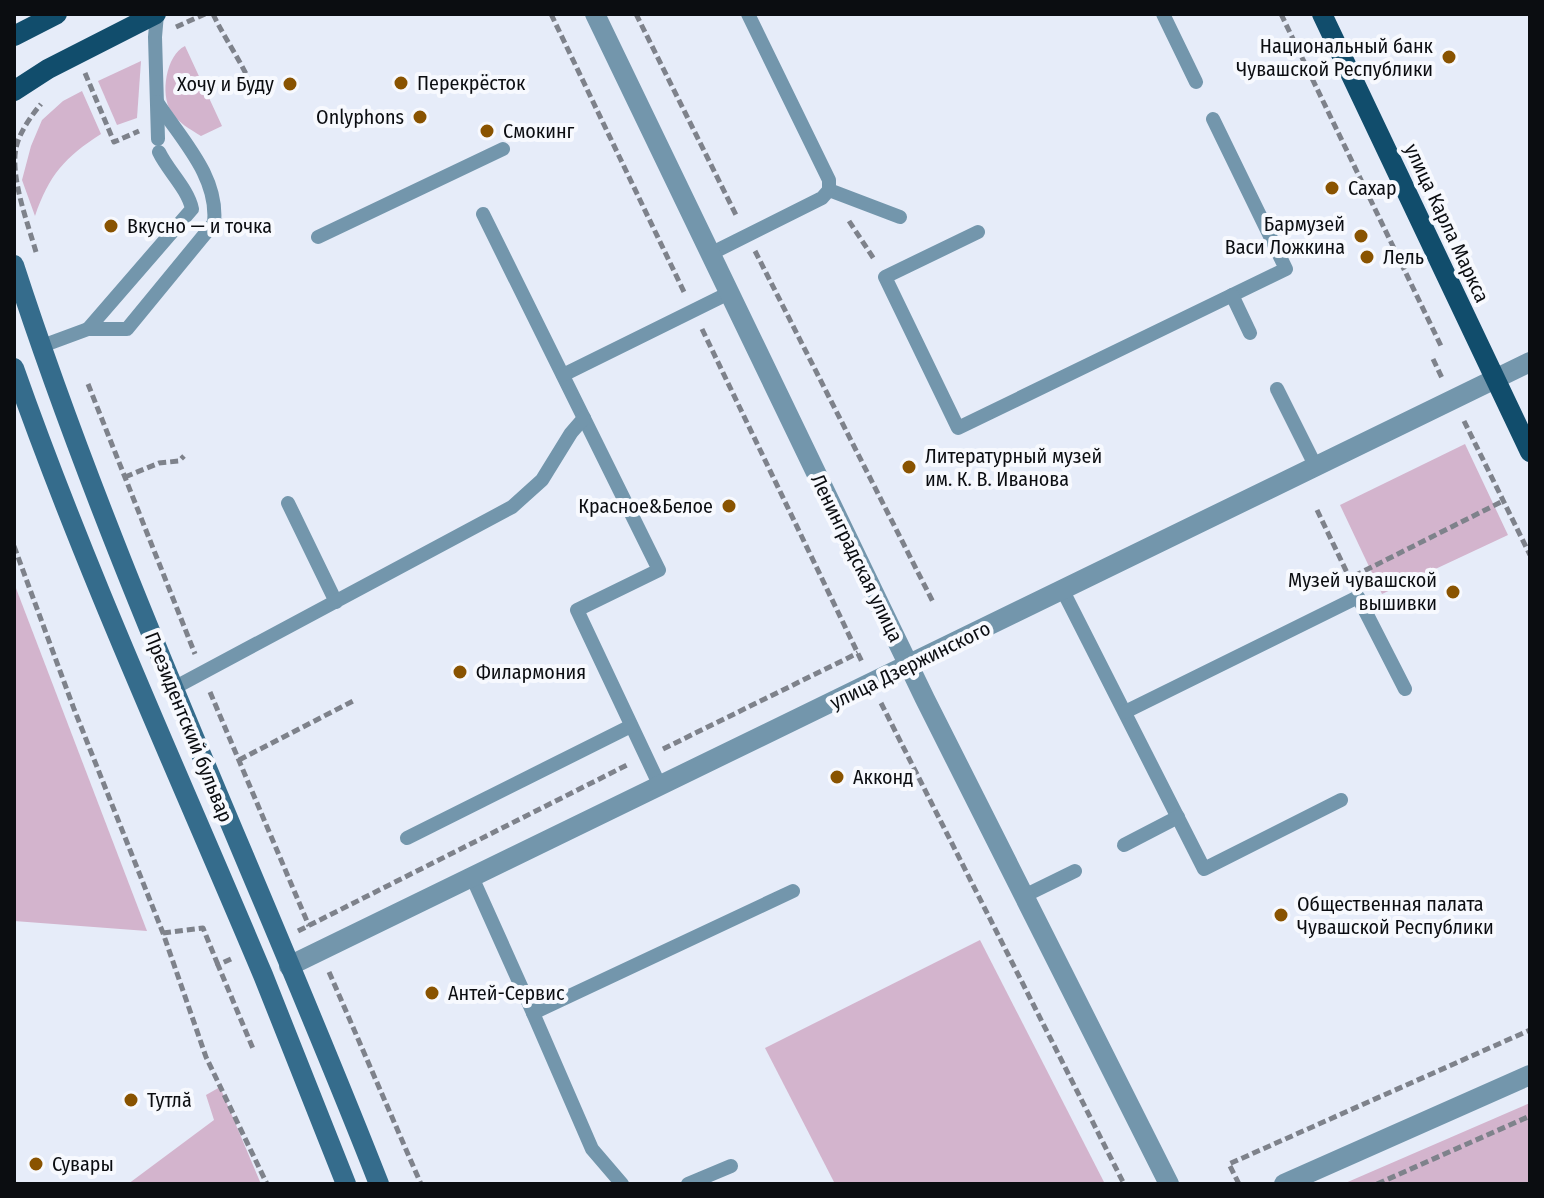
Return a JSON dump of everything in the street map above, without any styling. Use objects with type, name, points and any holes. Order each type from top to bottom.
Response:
[{"type":"main road","points":[[14,36],[57,14]]},
{"type":"main road","points":[[14,91],[48,69],[156,14]]},
{"type":"main road","name":"улица Карла Маркса","points":[[1322,14],[1530,452]]},
{"type":"main road","name":"Президентский бульвар","points":[[14,265],[108,527],[172,689],[379,1184]]},
{"type":"main road","name":"Президентский бульвар","points":[[14,368],[45,457],[140,692],[263,977],[346,1184]]},
{"type":"main road","points":[[263,977],[289,966]]},
{"type":"street","name":"Ленинградская улица","points":[[595,14],[909,666],[1169,1184]]},
{"type":"street","name":"улица Дзержинского","points":[[289,966],[1530,362]]},
{"type":"street","points":[[1284,1184],[1530,1075]]},
{"type":"lane","points":[[88,329],[192,209],[190,201],[167,169],[158,146],[156,14]]},
{"type":"lane","points":[[748,14],[829,180],[826,194]]},
{"type":"lane","points":[[1163,14],[1196,82]]},
{"type":"lane","points":[[42,346],[88,329],[127,329],[214,223],[216,206],[193,149],[173,127],[157,102]]},
{"type":"lane","points":[[978,232],[885,277],[958,428],[1286,269],[1213,119]]},
{"type":"lane","points":[[318,237],[503,149]]},
{"type":"lane","points":[[710,254],[826,194],[900,217]]},
{"type":"lane","points":[[483,214],[659,570],[577,610],[660,786]]},
{"type":"lane","points":[[563,375],[729,293]]},
{"type":"lane","points":[[1232,295],[1250,333]]},
{"type":"lane","points":[[1277,389],[1316,467]]},
{"type":"lane","points":[[172,689],[512,507],[542,480],[584,418]]},
{"type":"lane","points":[[288,503],[336,602]]},
{"type":"lane","points":[[1063,591],[1204,869],[1341,800]]},
{"type":"lane","points":[[1125,712],[1358,597],[1405,689]]},
{"type":"lane","points":[[407,838],[631,726]]},
{"type":"lane","points":[[1124,845],[1178,817]]},
{"type":"lane","points":[[1024,896],[1075,871]]},
{"type":"lane","points":[[472,877],[592,1149],[622,1184]]},
{"type":"lane","points":[[533,1013],[793,891]]},
{"type":"lane","points":[[688,1184],[731,1166]]},
{"type":"path","points":[[213,14],[248,78],[241,81]]},
{"type":"path","points":[[551,14],[688,300]]},
{"type":"path","points":[[636,14],[740,223]]},
{"type":"path","points":[[1281,14],[1442,348]]},
{"type":"path","points":[[75,76],[97,65]]},
{"type":"path","points":[[85,71],[114,142],[141,130]]},
{"type":"path","points":[[40,265],[19,195],[16,148],[30,116],[47,96]]},
{"type":"path","points":[[826,194],[849,221],[885,277]]},
{"type":"path","points":[[752,246],[934,604]]},
{"type":"path","points":[[700,325],[862,664]]},
{"type":"path","points":[[1433,359],[1444,382]]},
{"type":"path","points":[[88,384],[195,654]]},
{"type":"path","points":[[1461,417],[1530,555]]},
{"type":"path","points":[[125,477],[159,463],[179,461],[184,456]]},
{"type":"path","points":[[1349,578],[1503,501]]},
{"type":"path","points":[[1317,510],[1358,597]]},
{"type":"path","points":[[14,546],[79,723],[163,933],[206,1057],[267,1184]]},
{"type":"path","points":[[660,750],[858,653]]},
{"type":"path","points":[[206,682],[312,934]]},
{"type":"path","points":[[239,760],[355,700]]},
{"type":"path","points":[[880,700],[1124,1184]]},
{"type":"path","points":[[309,925],[632,763]]},
{"type":"path","points":[[163,933],[203,928],[254,1051]]},
{"type":"path","points":[[218,965],[236,957]]},
{"type":"path","points":[[329,972],[421,1184]]},
{"type":"path","points":[[1239,1184],[1229,1164],[1530,1030]]},
{"type":"path","points":[[1377,1184],[1530,1116]]},
{"type":"shaded area","points":[[185,46],[222,126],[201,136],[174,115],[166,95],[169,66]]},
{"type":"shaded area","points":[[141,61],[137,118],[117,125],[98,81]]},
{"type":"shaded area","points":[[82,91],[101,134],[60,168],[46,189],[35,216],[22,180],[31,146],[42,120],[63,101]]},
{"type":"shaded area","points":[[1465,444],[1508,535],[1382,594],[1340,505]]},
{"type":"shaded area","points":[[14,583],[147,931],[14,921]]},
{"type":"shaded area","points":[[980,940],[1105,1184],[835,1184],[765,1048]]},
{"type":"shaded area","points":[[220,1087],[261,1184],[128,1184],[214,1120],[206,1095]]},
{"type":"shaded area","points":[[1530,1103],[1530,1184],[1343,1184]]},
{"type":"place","name":"Национальный банк Чувашской Республики","points":[[1449,57]]},
{"type":"place","name":"Перекрёсток","points":[[401,83]]},
{"type":"place","name":"Хочу и Буду","points":[[290,84]]},
{"type":"place","name":"Onlyphons","points":[[420,117]]},
{"type":"place","name":"Смокинг","points":[[487,131]]},
{"type":"place","name":"Сахар","points":[[1332,188]]},
{"type":"place","name":"Вкусно — и точка","points":[[111,226]]},
{"type":"place","name":"Бармузей Васи Ложкина","points":[[1361,236]]},
{"type":"place","name":"Лель","points":[[1367,257]]},
{"type":"place","name":"Литературный музей им. К. В. Иванова","points":[[909,467]]},
{"type":"place","name":"Красное&Белое","points":[[729,506]]},
{"type":"place","name":"Музей чувашской вышивки","points":[[1453,592]]},
{"type":"place","name":"Филармония","points":[[460,672]]},
{"type":"place","name":"Акконд","points":[[837,777]]},
{"type":"place","name":"Общественная палата Чувашской Республики","points":[[1281,915]]},
{"type":"place","name":"Антей-Сервис","points":[[432,993]]},
{"type":"place","name":"Тутлӑ","points":[[131,1100]]},
{"type":"place","name":"Сувары","points":[[36,1164]]}]
